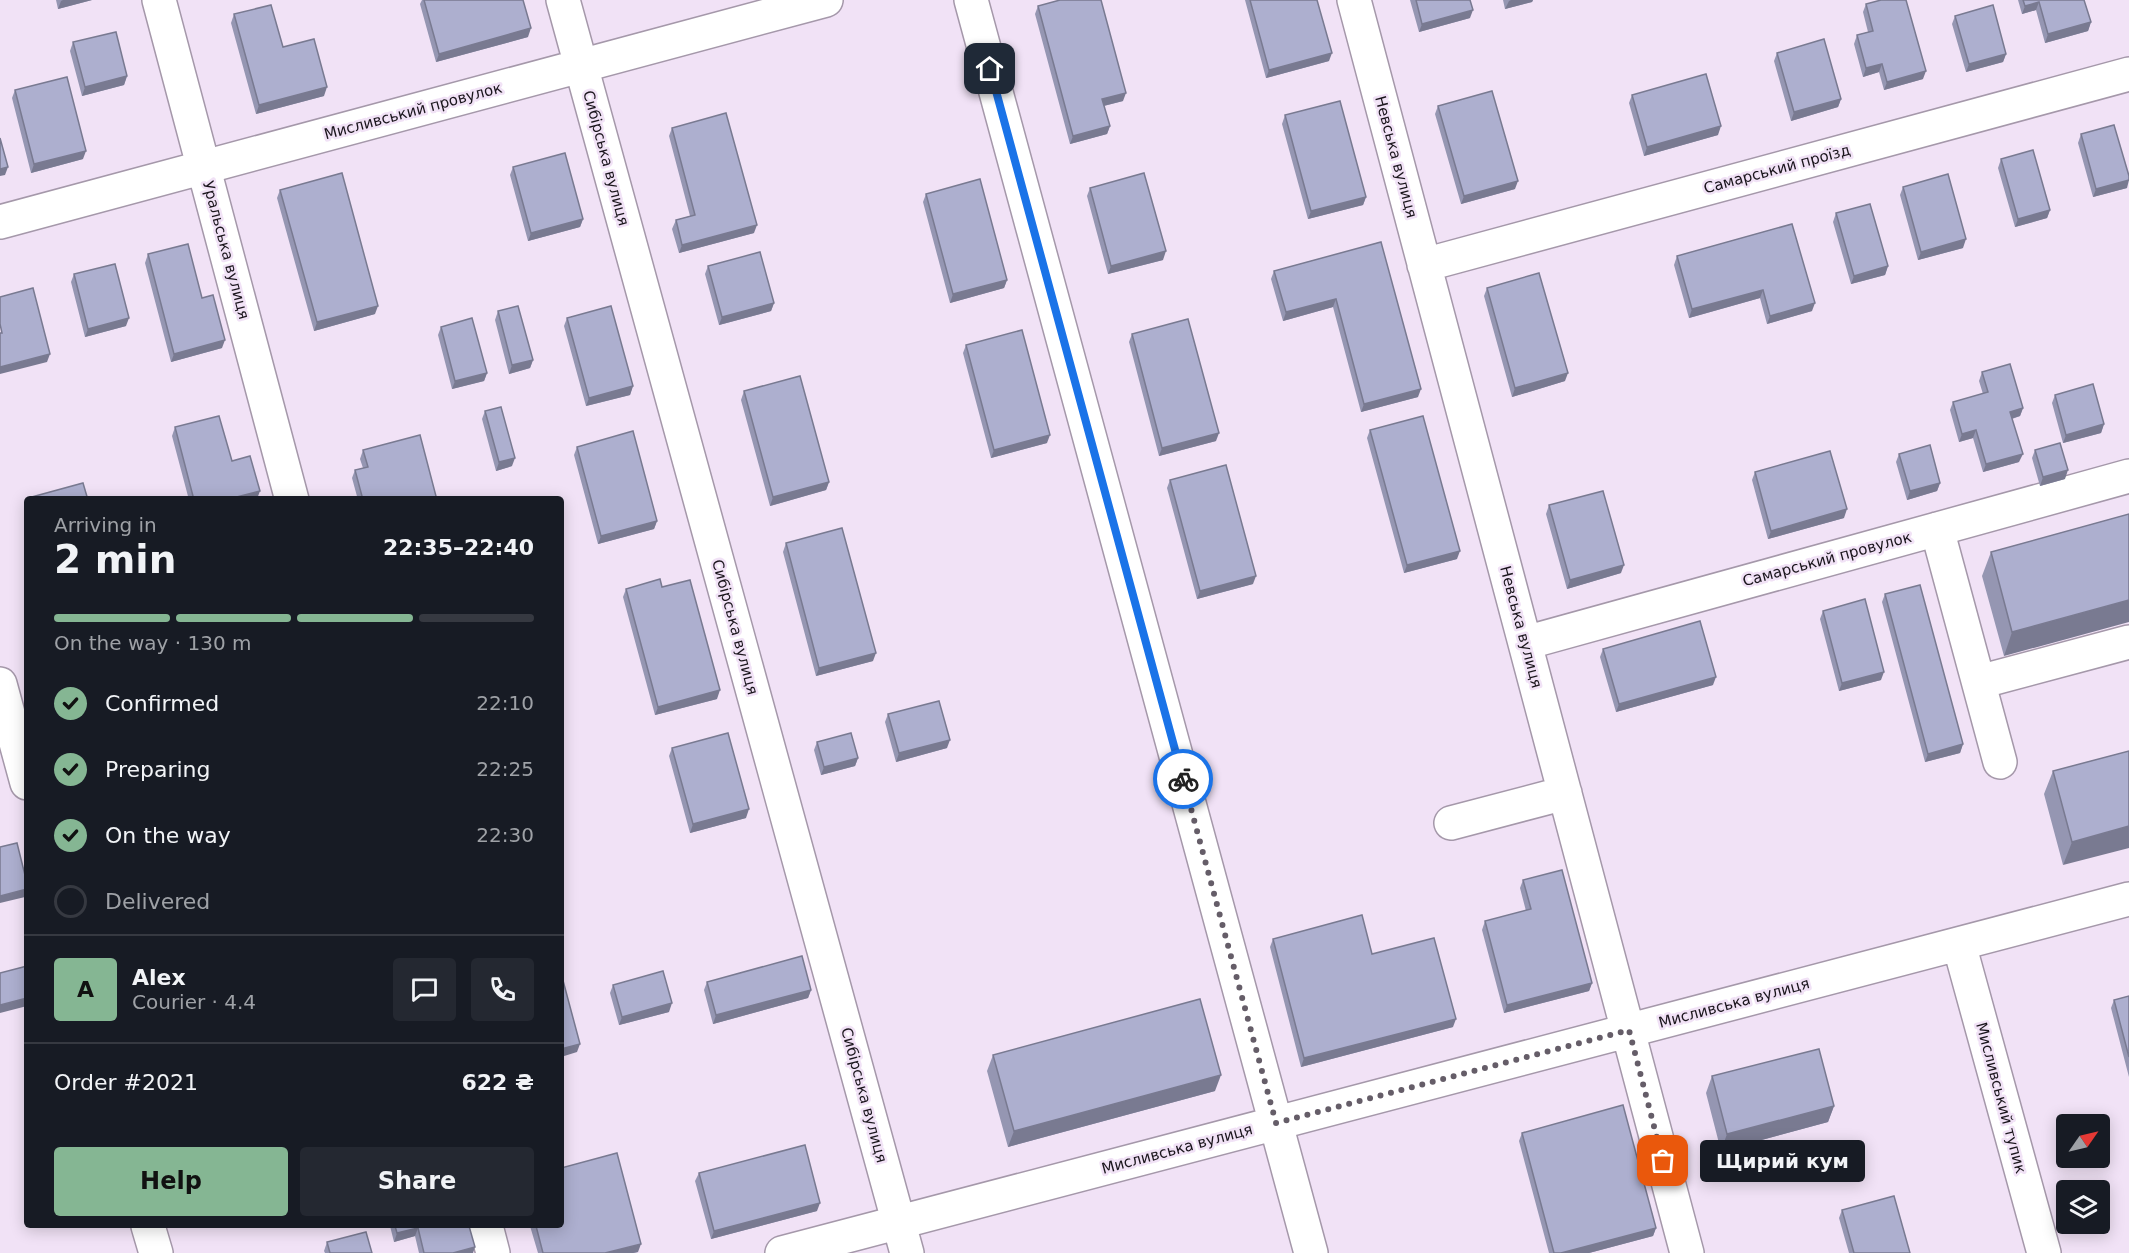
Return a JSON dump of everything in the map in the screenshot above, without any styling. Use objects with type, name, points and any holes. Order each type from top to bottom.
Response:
[{"type":"street","name":"Уральська вулиця","points":[[159,0],[291,496]]},
{"type":"street","name":"Сибірська вулиця","points":[[563,0],[903,1238]]},
{"type":"street","name":"Мисливський провулок","points":[[0,222],[826,0]]},
{"type":"street","points":[[971,0],[1311,1253]]},
{"type":"street","name":"Невська вулиця","points":[[1354,0],[1687,1253]]},
{"type":"street","name":"Самарський проїзд","points":[[1424,265],[2129,74]]},
{"type":"street","name":"Самарський провулок","points":[[1525,643],[2129,476]]},
{"type":"street","points":[[1937,529],[2000,762]]},
{"type":"street","points":[[1978,682],[2129,642]]},
{"type":"street","points":[[0,684],[24,772]]},
{"type":"street","points":[[1451,823],[1565,793]]},
{"type":"street","name":"Мисливська вулиця","points":[[782,1253],[903,1238],[1276,1123],[2129,899]]},
{"type":"street","name":"Мисливський тупик","points":[[1959,944],[2044,1253]]},
{"type":"street","points":[[149,1228],[156,1253]]},
{"type":"street","points":[[487,1228],[493,1253]]},
{"type":"building","points":[[424,0],[523,0],[531,28],[439,54]]},
{"type":"building","points":[[1060,0],[1101,0],[1126,93],[1102,99],[1110,126],[1073,136],[1038,6]]},
{"type":"building","points":[[1250,0],[1317,0],[1332,53],[1269,70]]},
{"type":"building","points":[[1416,0],[1470,0],[1473,10],[1422,24]]},
{"type":"building","points":[[1881,0],[1906,0],[1926,71],[1887,82],[1882,64],[1866,68],[1857,35],[1873,31],[1866,4]]},
{"type":"building","points":[[2023,0],[2084,0],[2091,22],[2048,34],[2039,2],[2025,6]]},
{"type":"building","points":[[271,5],[283,47],[314,39],[327,87],[259,105],[234,14]]},
{"type":"building","points":[[1993,5],[2006,54],[1969,64],[1955,16]]},
{"type":"building","points":[[116,32],[127,76],[85,87],[73,42]]},
{"type":"building","points":[[1824,39],[1841,99],[1794,112],[1777,53]]},
{"type":"building","points":[[1706,74],[1721,126],[1647,147],[1632,95]]},
{"type":"building","points":[[67,77],[86,151],[34,164],[15,90]]},
{"type":"building","points":[[1492,91],[1518,181],[1464,196],[1438,106]]},
{"type":"building","points":[[1340,101],[1366,197],[1311,211],[1285,115]]},
{"type":"building","points":[[726,113],[757,225],[682,245],[676,220],[695,215],[672,128]]},
{"type":"building","points":[[2114,125],[2129,180],[2096,189],[2081,134]]},
{"type":"building","points":[[0,138],[8,167],[0,169]]},
{"type":"building","points":[[2033,150],[2050,210],[2018,219],[2001,159]]},
{"type":"building","points":[[565,153],[583,219],[531,233],[513,167]]},
{"type":"building","points":[[342,173],[378,306],[317,322],[280,190]]},
{"type":"building","points":[[1144,173],[1166,251],[1111,266],[1090,188]]},
{"type":"building","points":[[1948,174],[1966,239],[1921,252],[1903,187]]},
{"type":"building","points":[[980,179],[1007,280],[953,294],[926,194]]},
{"type":"building","points":[[1870,204],[1888,266],[1854,276],[1836,213]]},
{"type":"building","points":[[1792,224],[1815,303],[1770,316],[1763,290],[1692,309],[1677,256]]},
{"type":"building","points":[[1381,242],[1421,389],[1364,404],[1336,299],[1286,312],[1274,271]]},
{"type":"building","points":[[188,244],[202,298],[213,295],[225,340],[174,354],[148,254]]},
{"type":"building","points":[[760,252],[774,303],[722,317],[708,266]]},
{"type":"building","points":[[115,264],[129,318],[88,329],[74,274]]},
{"type":"building","points":[[1539,273],[1568,373],[1515,388],[1487,288]]},
{"type":"building","points":[[33,288],[50,354],[0,367],[0,333],[2,333],[0,297]]},
{"type":"building","points":[[518,306],[533,360],[512,365],[498,311]]},
{"type":"building","points":[[611,306],[633,386],[589,398],[567,318]]},
{"type":"building","points":[[472,318],[487,373],[455,381],[441,327]]},
{"type":"building","points":[[1188,319],[1219,433],[1162,448],[1132,334]]},
{"type":"building","points":[[1022,330],[1050,435],[994,450],[966,345]]},
{"type":"building","points":[[2010,364],[2023,408],[2010,412],[2023,454],[1986,464],[1976,430],[1962,434],[1953,402],[1988,392],[1982,372]]},
{"type":"building","points":[[800,376],[829,482],[773,497],[744,391]]},
{"type":"building","points":[[2093,384],[2104,424],[2066,435],[2055,395]]},
{"type":"building","points":[[501,407],[515,458],[499,462],[485,411]]},
{"type":"building","points":[[219,416],[232,461],[250,456],[260,491],[241,496],[193,496],[175,427]]},
{"type":"building","points":[[1423,416],[1460,551],[1407,565],[1370,430]]},
{"type":"building","points":[[633,431],[657,521],[601,536],[577,447]]},
{"type":"building","points":[[420,435],[436,496],[362,496],[355,470],[368,467],[363,450]]},
{"type":"building","points":[[2060,443],[2068,470],[2043,477],[2035,450]]},
{"type":"building","points":[[1930,445],[1940,483],[1910,491],[1899,454]]},
{"type":"building","points":[[1830,451],[1847,509],[1771,531],[1755,472]]},
{"type":"building","points":[[1226,465],[1256,576],[1200,591],[1170,480]]},
{"type":"building","points":[[83,483],[87,496],[35,496]]},
{"type":"building","points":[[1603,491],[1624,565],[1570,580],[1549,505]]},
{"type":"building","points":[[2129,514],[2129,600],[2012,632],[1991,552]]},
{"type":"building","points":[[842,528],[876,653],[819,668],[786,543]]},
{"type":"building","points":[[660,579],[662,587],[690,580],[720,690],[658,707],[626,589]]},
{"type":"building","points":[[1920,585],[1963,744],[1928,754],[1885,594]]},
{"type":"building","points":[[1865,599],[1884,672],[1842,683],[1823,611]]},
{"type":"building","points":[[1700,621],[1716,677],[1619,704],[1603,649]]},
{"type":"building","points":[[939,701],[950,740],[899,753],[888,714]]},
{"type":"building","points":[[728,733],[749,809],[693,824],[672,748]]},
{"type":"building","points":[[851,733],[858,758],[824,767],[817,742]]},
{"type":"building","points":[[2129,751],[2129,826],[2072,842],[2053,771]]},
{"type":"building","points":[[17,843],[24,871],[24,890],[0,896],[0,847]]},
{"type":"building","points":[[1562,870],[1592,983],[1507,1005],[1485,921],[1531,909],[1523,880]]},
{"type":"building","points":[[1362,915],[1372,954],[1434,938],[1456,1019],[1304,1058],[1273,939]]},
{"type":"building","points":[[802,956],[811,990],[716,1015],[707,982]]},
{"type":"building","points":[[24,967],[24,999],[0,1005],[0,973]]},
{"type":"building","points":[[663,971],[672,1003],[622,1017],[613,985]]},
{"type":"building","points":[[564,984],[580,1044],[564,1048]]},
{"type":"building","points":[[2129,996],[2129,1057],[2114,1000]]},
{"type":"building","points":[[1200,999],[1221,1075],[1014,1131],[993,1055]]},
{"type":"building","points":[[1819,1049],[1834,1106],[1727,1134],[1712,1076]]},
{"type":"building","points":[[1623,1105],[1656,1228],[1554,1253],[1522,1133]]},
{"type":"building","points":[[805,1145],[820,1203],[714,1231],[699,1173]]},
{"type":"building","points":[[617,1153],[641,1244],[605,1253],[543,1253],[537,1228],[564,1228],[564,1167]]},
{"type":"building","points":[[1894,1196],[1910,1253],[1854,1253],[1842,1210]]},
{"type":"building","points":[[396,1228],[418,1228],[397,1233]]},
{"type":"building","points":[[418,1228],[470,1228],[475,1247],[453,1253],[424,1253]]},
{"type":"building","points":[[366,1232],[372,1253],[330,1253],[327,1242]]},
{"type":"way so far","points":[[1183,779],[1276,1123],[1629,1030],[1663,1161]]},
{"type":"place","name":"Щирий кум","points":[[1663,1161]]},
{"type":"route","points":[[990,69],[1183,779]]}]
